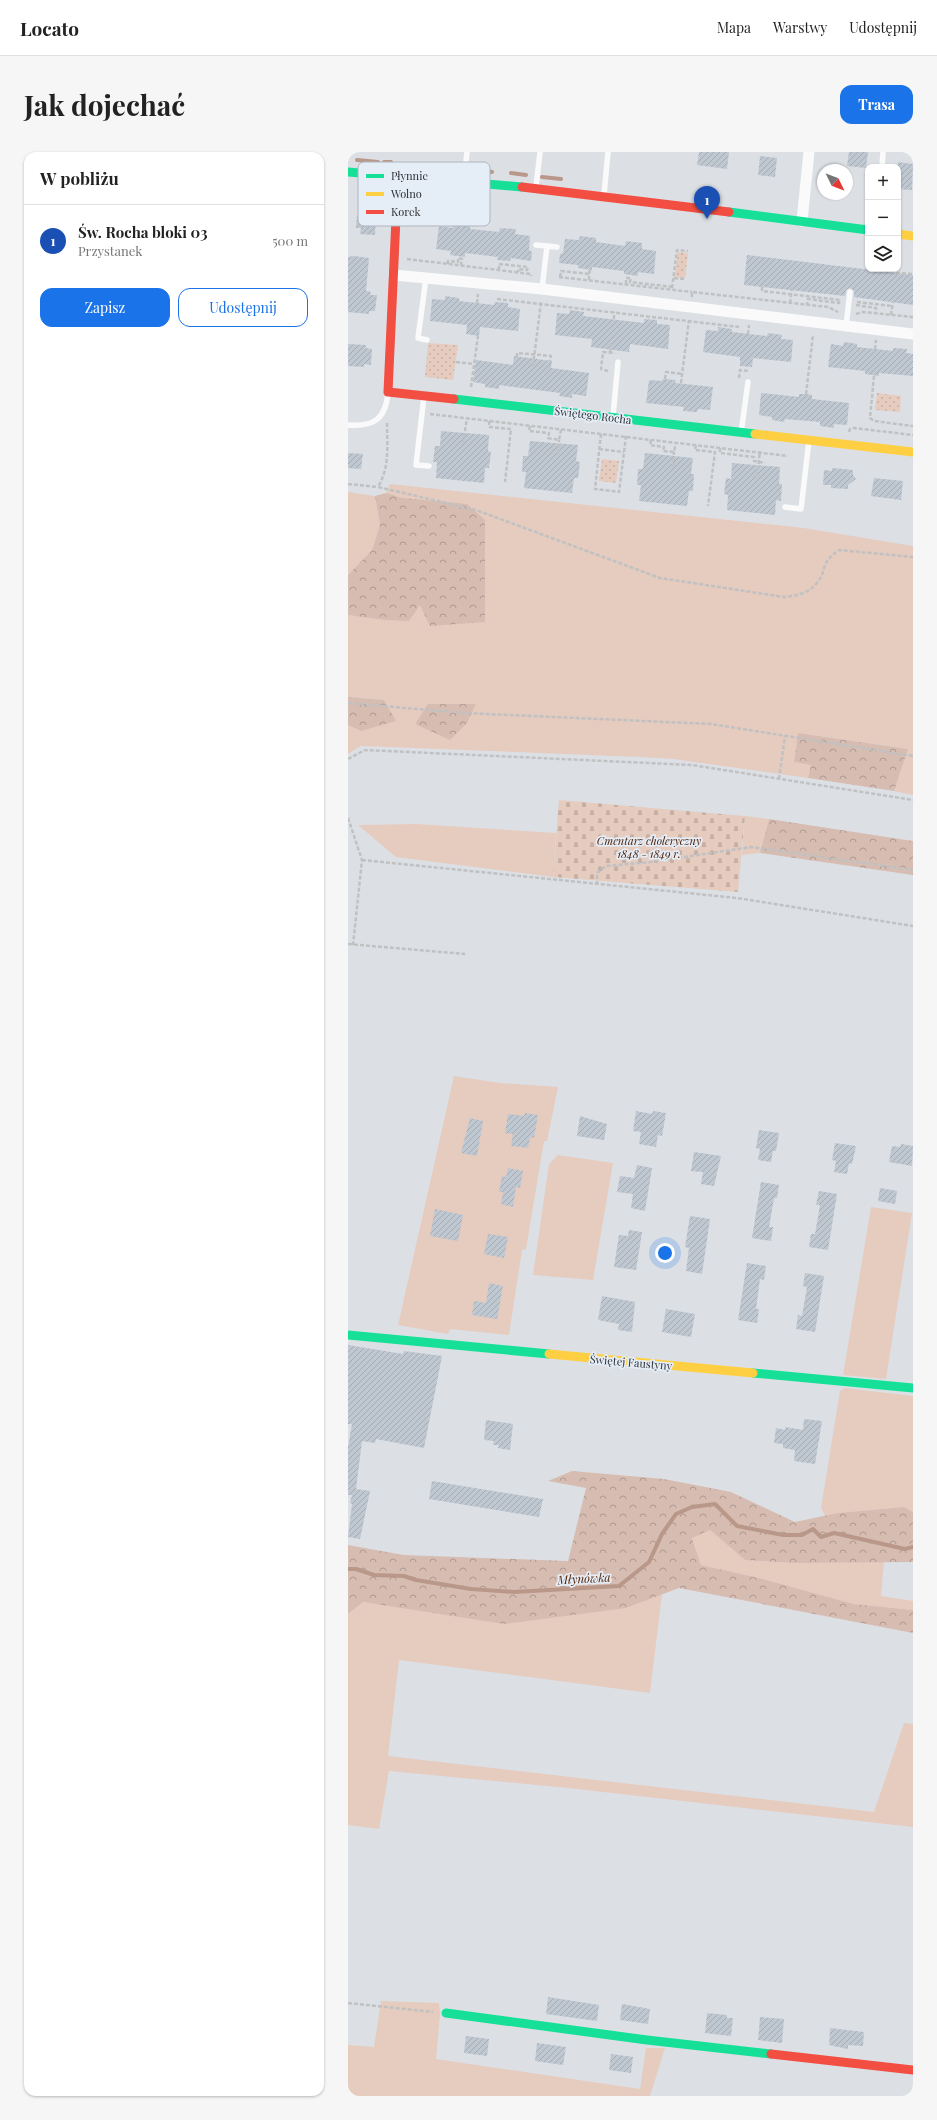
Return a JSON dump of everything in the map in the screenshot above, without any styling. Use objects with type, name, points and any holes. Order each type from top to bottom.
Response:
[{"type":"street","points":[[802,221],[809,152]]},
{"type":"street","points":[[348,172],[358,173]]},
{"type":"street","points":[[490,183],[865,230]]},
{"type":"street","points":[[388,392],[396,226]]},
{"type":"street","points":[[901,234],[913,236]]},
{"type":"street","points":[[394,275],[542,289],[913,334]]},
{"type":"street","name":"Świętego Rocha","points":[[388,392],[628,418],[741,433],[913,452]]},
{"type":"street","name":"Świętej Faustyny","points":[[348,1335],[913,1388]]},
{"type":"street","points":[[446,2013],[648,2040],[913,2070]]},
{"type":"lane","points":[[466,162],[467,152]]},
{"type":"lane","points":[[536,188],[540,152]]},
{"type":"lane","points":[[604,196],[608,152]]},
{"type":"lane","points":[[882,164],[883,152]]},
{"type":"lane","points":[[536,245],[557,247]]},
{"type":"lane","points":[[542,289],[547,246]]},
{"type":"lane","points":[[426,278],[418,338],[427,340]]},
{"type":"lane","points":[[846,326],[850,292]]},
{"type":"lane","points":[[613,417],[618,362]]},
{"type":"lane","points":[[741,433],[748,382]]},
{"type":"lane","points":[[348,425],[363,426],[375,421],[382,415],[387,406],[388,392]]},
{"type":"lane","points":[[427,396],[416,465],[429,466]]},
{"type":"lane","points":[[785,507],[801,509],[809,440]]},
{"type":"path","points":[[626,284],[626,276],[631,278],[630,282],[672,288],[677,250],[688,251]]},
{"type":"path","points":[[448,264],[448,261],[458,262],[458,258],[462,258],[461,266]]},
{"type":"path","points":[[499,270],[500,260]]},
{"type":"path","points":[[499,264],[528,267],[527,270],[518,269],[518,272]]},
{"type":"path","points":[[588,280],[590,270]]},
{"type":"path","points":[[560,277],[561,271],[589,274]]},
{"type":"path","points":[[896,273],[913,274]]},
{"type":"path","points":[[674,278],[684,279]]},
{"type":"path","points":[[762,287],[762,290],[840,300],[839,303],[808,299],[807,305]]},
{"type":"path","points":[[790,303],[792,287]]},
{"type":"path","points":[[533,366],[542,289]]},
{"type":"path","points":[[820,298],[821,294]]},
{"type":"path","points":[[477,303],[478,296]]},
{"type":"path","points":[[876,313],[876,308],[855,305],[855,301],[876,302],[892,306]]},
{"type":"path","points":[[891,315],[893,302]]},
{"type":"path","points":[[748,334],[749,328]]},
{"type":"path","points":[[806,394],[813,335]]},
{"type":"path","points":[[610,353],[611,342]]},
{"type":"path","points":[[875,349],[876,342]]},
{"type":"path","points":[[517,357],[517,352],[551,356],[550,361]]},
{"type":"path","points":[[610,374],[606,370],[601,369],[603,352],[622,354]]},
{"type":"path","points":[[456,362],[474,364]]},
{"type":"path","points":[[738,386],[740,370],[749,371]]},
{"type":"path","points":[[665,379],[666,372],[682,374]]},
{"type":"path","points":[[874,376],[870,418],[874,421],[913,426]]},
{"type":"path","points":[[427,396],[429,414],[788,456]]},
{"type":"path","points":[[378,486],[384,477],[387,460],[387,406]]},
{"type":"path","points":[[603,416],[595,489],[619,492],[628,418]]},
{"type":"path","points":[[489,421],[489,427],[511,429]]},
{"type":"path","points":[[505,482],[512,424]]},
{"type":"path","points":[[530,426],[529,431],[549,433],[548,438],[559,440]]},
{"type":"path","points":[[558,454],[561,430]]},
{"type":"path","points":[[651,440],[650,445],[664,447],[663,451],[674,452]]},
{"type":"path","points":[[673,467],[675,445]]},
{"type":"path","points":[[696,445],[695,450],[754,457],[754,461],[765,463]]},
{"type":"path","points":[[720,448],[720,453]]},
{"type":"path","points":[[599,449],[624,452]]},
{"type":"path","points":[[708,506],[715,452]]},
{"type":"path","points":[[756,476],[759,455]]},
{"type":"path","points":[[348,484],[378,486],[476,510],[660,578],[784,597],[800,595],[817,583],[827,558],[839,550],[913,557]]},
{"type":"path","points":[[348,703],[464,713],[711,724],[913,756]]},
{"type":"path","points":[[779,779],[785,736]]},
{"type":"path","points":[[348,759],[365,750],[692,765],[913,800]]},
{"type":"path","points":[[348,818],[350,829],[362,860],[353,945]]},
{"type":"path","points":[[597,885],[597,873],[606,866],[651,862],[751,847],[913,870]]},
{"type":"path","points":[[362,860],[737,898],[913,926]]},
{"type":"path","points":[[348,944],[465,954]]},
{"type":"path","points":[[348,2003],[446,2013]]},
{"type":"green space","points":[[678,252],[688,253],[685,278],[675,277]]},
{"type":"green space","points":[[428,343],[458,345],[453,380],[425,377]]},
{"type":"green space","points":[[877,393],[901,396],[900,412],[875,410]]},
{"type":"green space","points":[[602,459],[619,461],[616,483],[599,481]]},
{"type":"green space","points":[[390,484],[804,528],[913,546],[913,795],[894,791],[908,749],[798,733],[794,762],[812,765],[808,778],[673,759],[640,757],[361,746],[348,754],[348,725],[361,731],[384,700],[348,697],[348,615],[384,620],[403,498],[386,493]],"holes":[[[428,704],[476,704],[415,725]]]},
{"type":"green space","points":[[348,492],[375,496],[380,525],[372,550],[348,575]]},
{"type":"green space","points":[[386,493],[403,498],[467,504],[485,520],[485,622],[430,626],[420,605],[409,621],[384,620],[348,615],[348,575],[372,550],[380,525],[375,496]]},
{"type":"green space","points":[[348,697],[384,700],[396,721],[361,731],[348,725]]},
{"type":"green space","points":[[428,704],[476,704],[467,723],[450,740],[415,724]]},
{"type":"green space","points":[[798,733],[908,749],[894,791],[808,778],[811,765],[794,762]]},
{"type":"green space","name":"Cmentarz choleryczny 1848 - 1849 r.","points":[[559,800],[745,816],[738,892],[553,877]]},
{"type":"green space","points":[[745,816],[769,819],[760,853],[742,855]]},
{"type":"green space","points":[[769,819],[913,841],[913,875],[760,853]]},
{"type":"green space","points":[[416,824],[556,833],[553,877],[396,857],[358,825]]},
{"type":"green space","points":[[454,1076],[500,1083],[558,1087],[547,1141],[544,1141],[526,1249],[522,1250],[509,1335],[450,1329],[448,1334],[398,1325]]},
{"type":"green space","points":[[558,1155],[613,1163],[593,1280],[533,1275],[549,1164]]},
{"type":"green space","points":[[871,1207],[912,1213],[886,1379],[843,1375]]},
{"type":"green space","points":[[845,1388],[913,1396],[913,1512],[904,1507],[838,1513],[826,1517],[821,1508],[840,1391]]},
{"type":"green space","points":[[572,1471],[664,1479],[731,1492],[795,1522],[838,1513],[904,1507],[913,1512],[913,1562],[792,1563],[745,1560],[710,1530],[692,1538],[701,1565],[759,1578],[854,1604],[913,1610],[913,1633],[679,1588],[626,1608],[504,1624],[363,1602],[348,1614],[348,1545],[404,1555],[568,1561],[586,1488],[548,1481]]},
{"type":"green space","points":[[710,1530],[745,1560],[792,1563],[884,1562],[881,1596],[913,1601],[913,1610],[854,1604],[759,1578],[701,1565],[692,1537]]},
{"type":"green space","points":[[662,1594],[650,1693],[399,1660],[388,1756],[874,1812],[904,1723],[913,1724],[913,1827],[568,1788],[389,1771],[379,1829],[348,1825],[348,1614],[362,1602],[421,1610],[626,1608]]},
{"type":"green space","points":[[381,2001],[439,2003],[440,2015],[436,2059],[640,2089],[646,2048],[665,2048],[650,2096],[348,2096],[348,2045],[374,2047]]},
{"type":"building","points":[[699,152],[729,152],[727,169],[697,165]]},
{"type":"building","points":[[849,152],[868,152],[865,168],[853,167],[853,164],[847,164]]},
{"type":"building","points":[[760,156],[777,158],[775,177],[758,175]]},
{"type":"building","points":[[898,162],[913,164],[912,190],[901,189],[901,164],[898,164]]},
{"type":"building","points":[[358,215],[358,226],[375,226],[375,235],[360,234],[361,228],[356,228]]},
{"type":"building","points":[[439,226],[453,228],[453,226],[470,226],[470,229],[499,232],[500,228],[516,229],[515,234],[530,236],[529,250],[532,252],[531,261],[511,258],[510,261],[497,260],[498,257],[465,253],[465,257],[450,255],[451,251],[436,249]]},
{"type":"building","points":[[580,236],[596,238],[596,242],[625,246],[626,241],[642,243],[642,249],[656,251],[654,274],[638,272],[638,276],[624,274],[624,271],[592,267],[592,270],[578,268],[578,265],[559,263],[560,254],[563,253],[565,239],[579,240]]},
{"type":"building","points":[[747,255],[865,269],[865,272],[888,272],[913,275],[913,305],[854,297],[854,291],[850,288],[846,290],[845,296],[744,285]]},
{"type":"building","points":[[354,256],[369,258],[366,291],[371,292],[370,295],[377,295],[375,311],[369,311],[369,314],[348,312],[348,257]]},
{"type":"building","points":[[445,296],[459,298],[459,301],[494,305],[495,302],[508,303],[508,307],[520,309],[518,331],[480,327],[479,336],[466,334],[467,325],[430,321],[432,299],[445,300]]},
{"type":"building","points":[[570,310],[584,312],[583,316],[644,323],[644,319],[657,320],[657,324],[670,325],[668,349],[630,344],[629,352],[591,347],[592,339],[555,335],[557,313],[569,314]]},
{"type":"building","points":[[718,327],[732,329],[732,332],[767,336],[768,333],[782,335],[781,339],[793,340],[791,362],[753,358],[752,367],[740,366],[740,357],[703,352],[706,330],[718,331]]},
{"type":"building","points":[[844,342],[857,344],[857,347],[893,351],[893,348],[907,349],[906,353],[913,354],[913,376],[879,373],[879,376],[865,374],[865,371],[828,367],[831,344],[843,346]]},
{"type":"building","points":[[348,344],[366,345],[366,348],[372,349],[371,365],[364,364],[364,367],[348,366]]},
{"type":"building","points":[[514,356],[552,361],[551,368],[589,373],[586,396],[572,394],[572,398],[559,396],[560,393],[499,385],[499,389],[485,387],[485,384],[473,382],[476,360],[513,365]]},
{"type":"building","points":[[663,379],[676,380],[675,383],[713,387],[710,410],[698,409],[697,412],[683,411],[684,407],[646,403],[649,380],[662,381]]},
{"type":"building","points":[[761,393],[799,397],[799,394],[806,394],[812,395],[812,399],[849,403],[847,425],[834,424],[834,428],[820,426],[820,422],[785,419],[784,422],[772,420],[772,417],[759,415]]},
{"type":"building","points":[[441,431],[489,435],[488,451],[491,452],[489,468],[485,468],[484,483],[436,478],[437,462],[433,462],[435,446],[440,446]]},
{"type":"building","points":[[530,441],[578,445],[576,461],[580,462],[578,478],[574,478],[572,493],[524,488],[526,472],[522,472],[523,456],[528,456]]},
{"type":"building","points":[[348,453],[363,454],[361,469],[348,468]]},
{"type":"building","points":[[645,453],[693,458],[691,474],[694,474],[693,491],[689,491],[687,506],[639,501],[641,485],[637,485],[638,469],[643,469]]},
{"type":"building","points":[[732,463],[780,467],[779,484],[782,484],[781,501],[776,500],[775,515],[727,510],[728,495],[724,494],[726,478],[731,479]]},
{"type":"building","points":[[832,468],[853,470],[853,475],[856,479],[848,485],[848,489],[831,488],[831,485],[823,485],[824,470],[832,471]]},
{"type":"building","points":[[874,478],[903,481],[901,500],[871,496]]},
{"type":"building","points":[[636,1111],[652,1114],[653,1111],[666,1113],[662,1136],[658,1135],[656,1147],[639,1144],[641,1132],[633,1131]]},
{"type":"building","points":[[525,1113],[538,1115],[534,1138],[530,1137],[528,1148],[511,1146],[513,1134],[505,1133],[508,1114],[524,1116]]},
{"type":"building","points":[[580,1116],[607,1124],[604,1140],[577,1136]]},
{"type":"building","points":[[470,1118],[483,1121],[477,1156],[461,1153]]},
{"type":"building","points":[[759,1130],[779,1133],[776,1151],[773,1151],[771,1162],[758,1160],[760,1149],[756,1148]]},
{"type":"building","points":[[835,1143],[856,1146],[852,1164],[849,1163],[847,1174],[834,1172],[836,1161],[832,1160]]},
{"type":"building","points":[[901,1144],[913,1146],[912,1166],[889,1162],[892,1146],[900,1147]]},
{"type":"building","points":[[694,1152],[721,1156],[714,1186],[701,1184],[703,1172],[691,1171]]},
{"type":"building","points":[[637,1165],[652,1168],[645,1211],[631,1208],[633,1194],[617,1192],[620,1176],[634,1178]]},
{"type":"building","points":[[508,1168],[523,1171],[520,1188],[516,1187],[513,1207],[501,1204],[503,1192],[499,1192],[502,1176],[506,1177]]},
{"type":"building","points":[[761,1182],[779,1185],[777,1198],[774,1198],[769,1227],[773,1227],[771,1241],[752,1238]]},
{"type":"building","points":[[880,1188],[897,1191],[895,1204],[878,1201]]},
{"type":"building","points":[[819,1191],[837,1194],[828,1250],[809,1247],[811,1234],[815,1234],[820,1205],[816,1205]]},
{"type":"building","points":[[435,1209],[463,1215],[458,1241],[430,1236]]},
{"type":"building","points":[[690,1216],[710,1219],[702,1274],[686,1271],[689,1248],[685,1247]]},
{"type":"building","points":[[629,1230],[642,1232],[636,1270],[614,1267],[619,1235],[628,1236]]},
{"type":"building","points":[[488,1234],[508,1237],[504,1258],[484,1254]]},
{"type":"building","points":[[747,1263],[766,1266],[764,1280],[760,1279],[756,1309],[759,1309],[757,1323],[738,1320]]},
{"type":"building","points":[[805,1273],[824,1276],[815,1332],[796,1329],[798,1315],[802,1316],[807,1287],[803,1286]]},
{"type":"building","points":[[489,1283],[503,1286],[497,1319],[472,1315],[474,1301],[486,1303]]},
{"type":"building","points":[[602,1296],[635,1302],[632,1332],[618,1330],[619,1324],[598,1320]]},
{"type":"building","points":[[666,1309],[695,1314],[691,1337],[662,1332]]},
{"type":"building","points":[[348,1345],[403,1354],[404,1351],[442,1356],[424,1448],[376,1439],[375,1443],[362,1441],[356,1489],[370,1491],[360,1539],[348,1537],[352,1504],[350,1503],[352,1495],[348,1495],[348,1447],[352,1424],[348,1424]]},
{"type":"building","points":[[804,1419],[822,1421],[815,1464],[794,1461],[795,1450],[783,1448],[783,1444],[774,1443],[776,1428],[785,1430],[785,1427],[803,1430]]},
{"type":"building","points":[[486,1420],[513,1424],[510,1450],[498,1448],[499,1445],[493,1445],[494,1441],[484,1440]]},
{"type":"building","points":[[432,1481],[543,1499],[539,1517],[429,1499]]},
{"type":"building","points":[[548,1997],[599,2005],[597,2021],[546,2014]]},
{"type":"building","points":[[622,2004],[650,2009],[648,2024],[620,2020]]},
{"type":"building","points":[[707,2013],[727,2015],[727,2018],[733,2018],[731,2036],[705,2033]]},
{"type":"building","points":[[760,2017],[784,2019],[782,2043],[758,2040]]},
{"type":"building","points":[[830,2028],[864,2032],[863,2046],[848,2045],[848,2049],[829,2045]]},
{"type":"building","points":[[466,2036],[489,2039],[487,2056],[464,2053]]},
{"type":"building","points":[[537,2043],[566,2047],[563,2065],[535,2061]]},
{"type":"building","points":[[611,2054],[633,2057],[631,2073],[609,2070]]},
{"type":"waterway","points":[[357,160],[378,162]]},
{"type":"waterway","points":[[384,162],[391,162]]},
{"type":"waterway","points":[[511,173],[526,175]]},
{"type":"waterway","points":[[542,177],[561,179]]},
{"type":"waterway","name":"Młynówka","points":[[348,1569],[356,1569],[374,1575],[404,1576],[416,1580],[471,1589],[514,1592],[619,1586],[649,1562],[662,1534],[676,1514],[692,1507],[715,1504],[737,1526],[783,1535],[802,1535],[813,1529],[821,1537],[834,1533],[905,1549],[913,1547]]},
{"type":"traffic: fast","points":[[348,172],[358,173]]},
{"type":"traffic: fast","points":[[490,184],[522,187]]},
{"type":"traffic: fast","points":[[729,212],[865,230]]},
{"type":"traffic: fast","points":[[454,399],[755,434]]},
{"type":"traffic: fast","points":[[348,1335],[549,1354]]},
{"type":"traffic: fast","points":[[753,1373],[913,1388]]},
{"type":"traffic: fast","points":[[446,2013],[647,2040],[771,2054]]},
{"type":"traffic: slow","points":[[901,234],[913,236]]},
{"type":"traffic: slow","points":[[755,434],[913,452]]},
{"type":"traffic: slow","points":[[549,1354],[753,1373]]},
{"type":"traffic: jam","points":[[522,187],[729,212]]},
{"type":"traffic: jam","points":[[396,226],[388,392],[454,399]]},
{"type":"traffic: jam","points":[[771,2054],[913,2070]]},
{"type":"place","name":"Św. Rocha bloki 03","points":[[707,219]]}]
